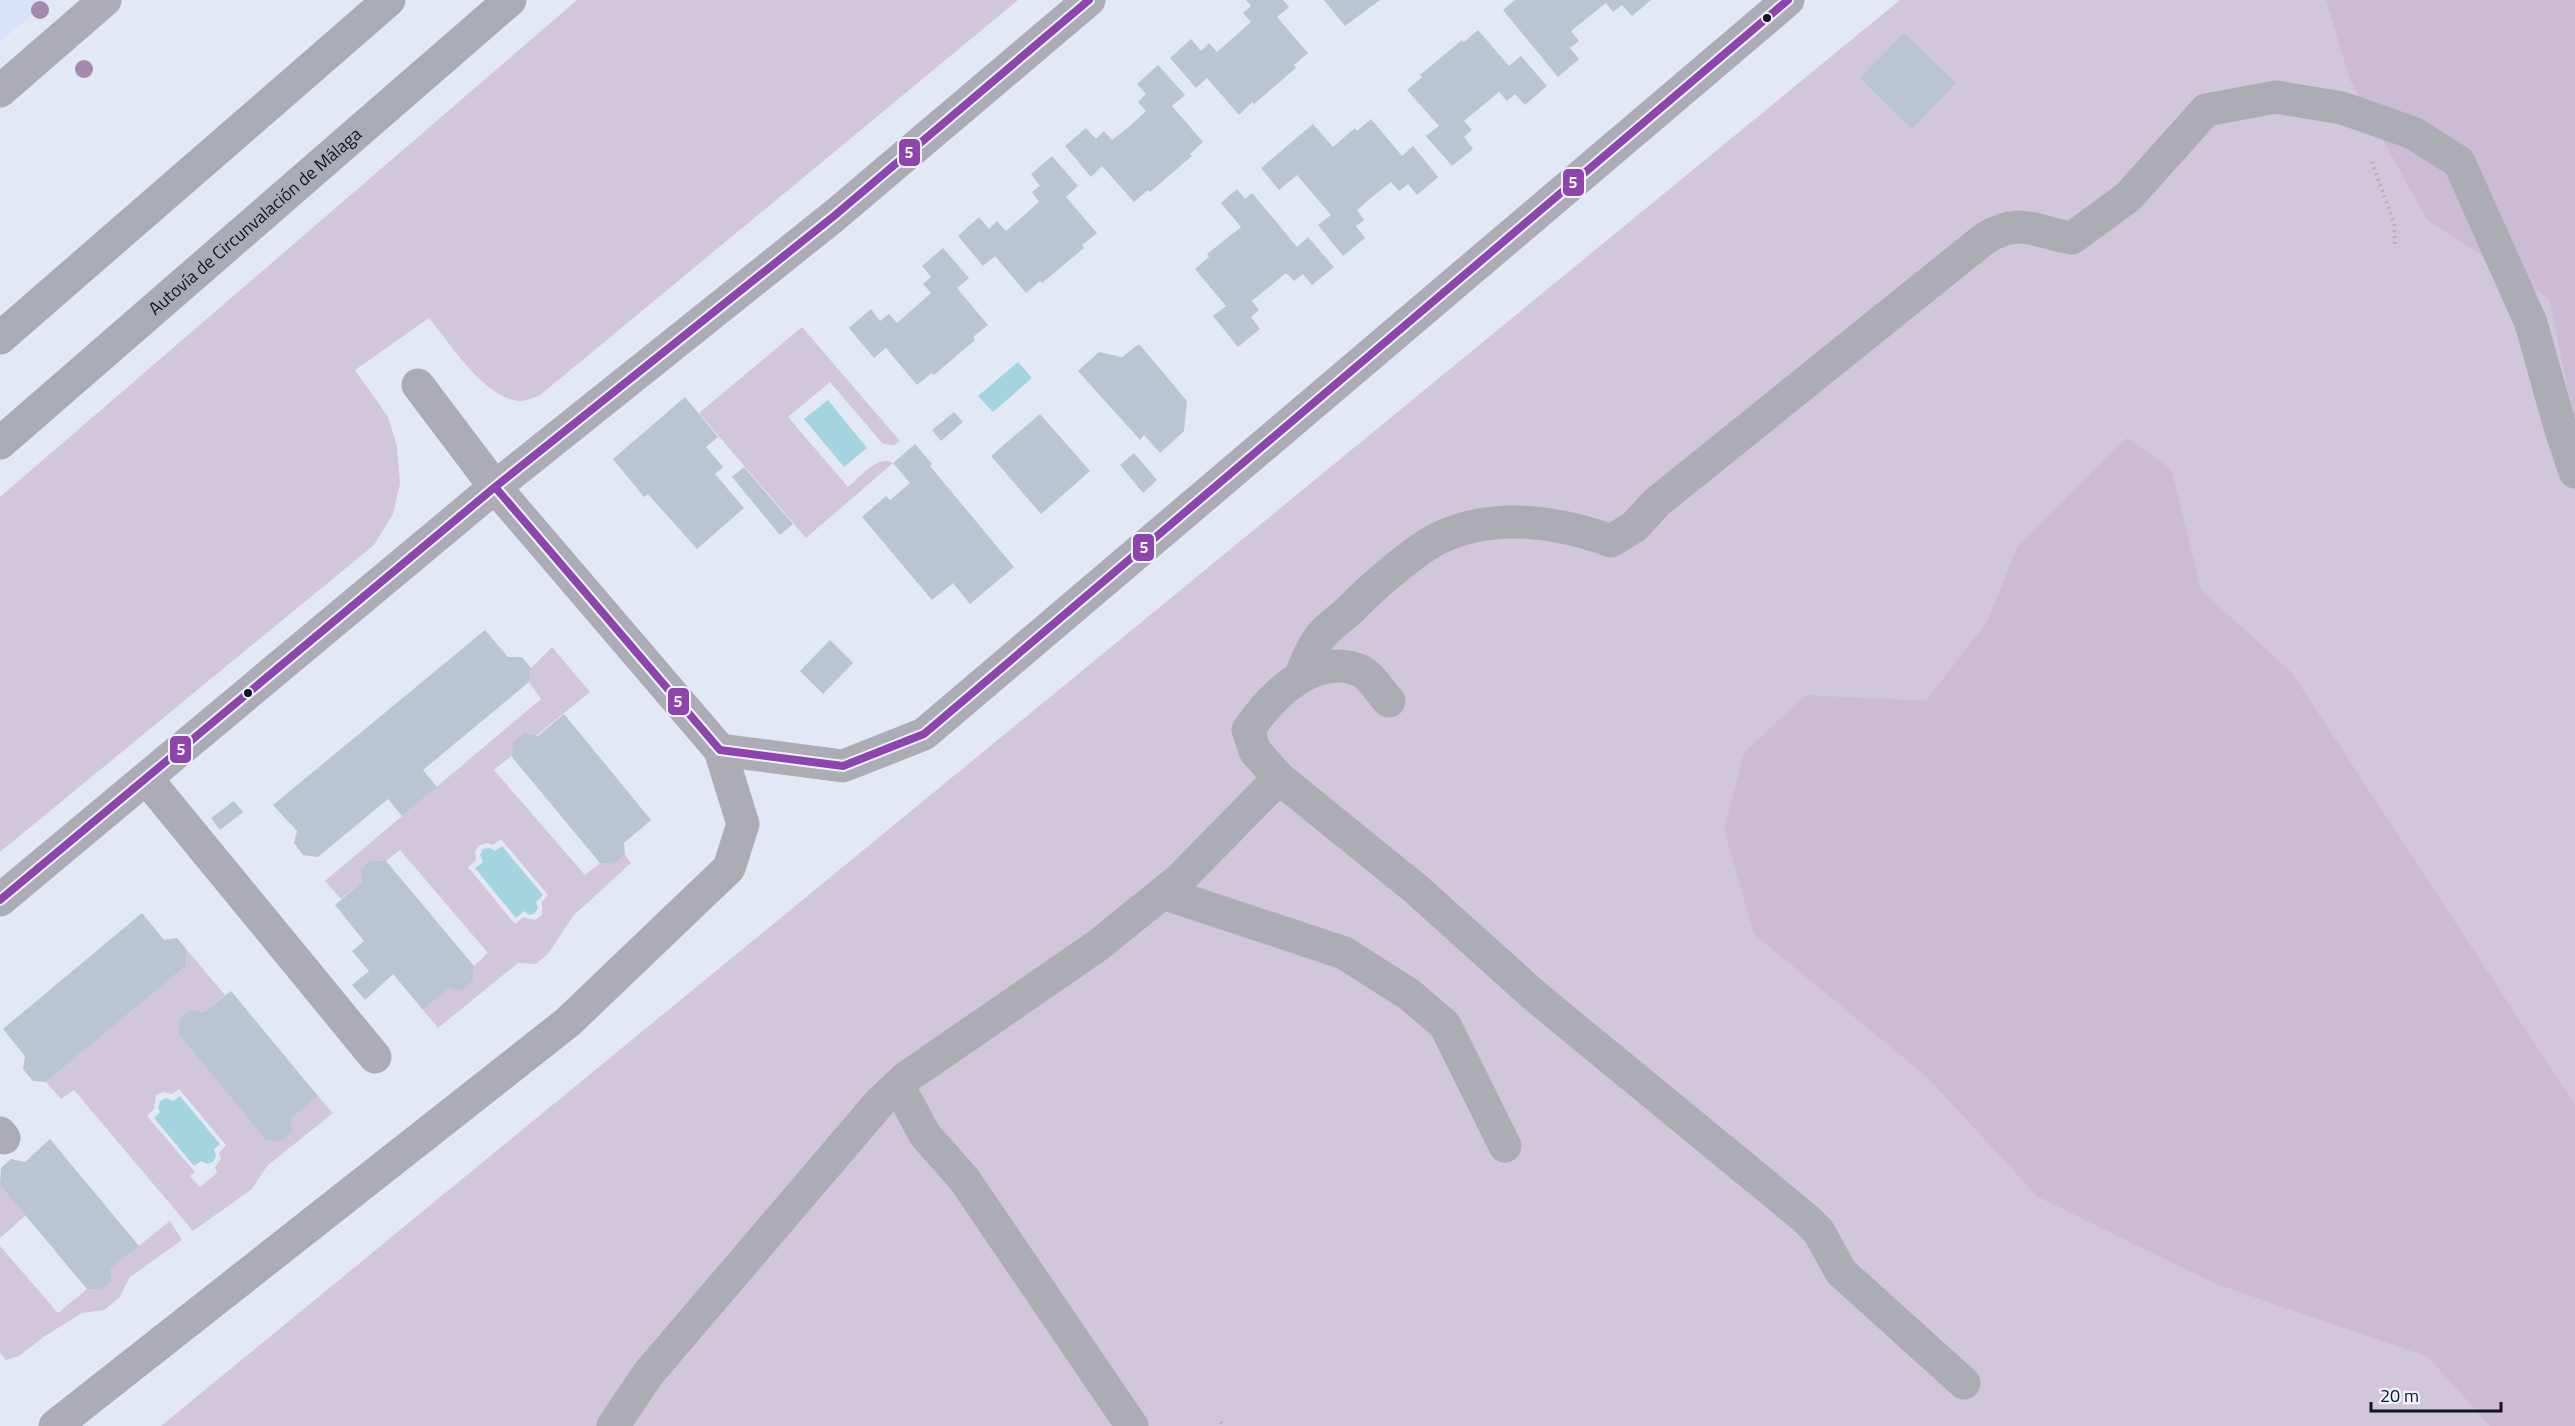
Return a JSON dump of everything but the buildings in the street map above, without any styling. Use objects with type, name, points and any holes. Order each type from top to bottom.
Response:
[{"type":"highway","points":[[0,338],[389,0]]},
{"type":"highway","name":"Autovía de Circunvalación de Málaga","points":[[0,443],[510,0]]},
{"type":"street","points":[[5,78],[105,0]]},
{"type":"street","points":[[0,900],[495,488],[834,216],[1089,0]]},
{"type":"street","points":[[720,750],[843,766],[924,734],[1788,0]]},
{"type":"street","points":[[1300,678],[1308,656],[1321,636],[1366,594],[1438,538],[1479,525],[1522,520],[1589,533],[1611,541],[1634,527],[1657,502],[1984,239],[1996,231],[2020,225],[2072,238],[2128,197],[2205,110],[2241,102],[2276,97],[2342,108],[2413,133],[2459,162],[2531,323],[2575,472]]},
{"type":"street","points":[[55,1426],[568,1022],[729,868],[743,824],[720,750],[495,488],[418,385]]},
{"type":"street","points":[[1389,701],[1363,672],[1337,664],[1311,672],[1283,690],[1248,730],[1255,751],[1279,778],[1416,889],[1536,997],[1805,1218],[1819,1232],[1841,1272],[1964,1383]]},
{"type":"street","points":[[146,778],[375,1057]]},
{"type":"street","points":[[613,1426],[648,1374],[889,1094],[1097,946],[1163,893],[1180,879],[1279,778]]},
{"type":"street","points":[[1163,893],[1344,953],[1410,994],[1445,1025],[1505,1146]]},
{"type":"street","points":[[889,1094],[917,1121],[925,1135],[964,1179],[1132,1426]]},
{"type":"path","points":[[2368,155],[2392,214],[2395,248]]},
{"type":"shaded area","points":[[0,0],[48,0],[0,42]]},
{"type":"shaded area","points":[[577,0],[1018,0],[539,396],[521,401],[508,398],[495,391],[469,368],[429,318],[355,370],[388,417],[397,446],[400,484],[393,514],[374,545],[0,852],[0,497]]},
{"type":"shaded area","points":[[1900,0],[2575,0],[2575,1426],[161,1426]]},
{"type":"shaded area","points":[[2326,0],[2575,0],[2575,425],[2549,298],[2427,220],[2350,80]]},
{"type":"shaded area","points":[[802,327],[900,441],[894,445],[883,444],[830,382],[788,417],[848,487],[875,464],[887,461],[893,463],[806,538],[699,413]]},
{"type":"shaded area","points":[[1018,362],[1032,378],[993,412],[978,396]]},
{"type":"shaded area","points":[[828,400],[867,448],[844,467],[804,419]]},
{"type":"shaded area","points":[[2127,438],[2171,469],[2201,590],[2292,673],[2575,1105],[2575,1426],[2490,1426],[2428,1357],[2216,1284],[2038,1197],[1927,1077],[1754,934],[1724,829],[1744,753],[1805,695],[1926,701],[1988,620],[2018,545]]},
{"type":"shaded area","points":[[552,647],[590,692],[494,770],[585,875],[600,863],[614,864],[625,855],[631,863],[573,916],[548,954],[536,964],[518,963],[438,1028],[423,1010],[449,988],[463,990],[473,981],[474,966],[488,953],[400,850],[386,861],[371,860],[360,869],[362,882],[341,899],[325,881],[541,699],[529,682],[531,668]],"holes":[[[501,839],[548,895],[542,902],[542,915],[535,920],[523,917],[515,924],[468,867],[476,860],[475,851],[480,845],[488,843],[493,845]]]},
{"type":"shaded area","points":[[502,846],[543,895],[536,902],[538,908],[534,914],[529,915],[524,911],[516,918],[475,868],[483,862],[480,855],[483,849],[490,848],[495,851]]},
{"type":"shaded area","points":[[187,950],[225,995],[204,1012],[191,1010],[180,1018],[291,1119],[318,1096],[333,1113],[267,1166],[252,1189],[193,1231],[74,1090],[61,1099],[46,1082],[186,966]],"holes":[[[179,1089],[226,1145],[219,1153],[221,1159],[215,1167],[217,1173],[200,1187],[190,1176],[195,1172],[147,1116],[154,1109],[156,1095],[163,1092],[172,1094]]]},
{"type":"shaded area","points":[[180,1096],[220,1144],[214,1149],[216,1156],[213,1162],[207,1164],[201,1161],[194,1166],[154,1118],[160,1112],[158,1108],[160,1101],[166,1098],[173,1101]]},
{"type":"shaded area","points":[[0,1185],[26,1215],[0,1238]]},
{"type":"shaded area","points":[[170,1221],[182,1240],[130,1277],[119,1298],[104,1310],[82,1313],[45,1336],[19,1356],[6,1360],[0,1353],[0,1246],[58,1313],[87,1289],[101,1290],[112,1281],[111,1268]]},
{"type":"transit line","name":"5","points":[[0,900],[495,487],[834,216],[1089,0]]},
{"type":"transit line","name":"5","points":[[495,487],[720,750],[843,766],[924,734],[1788,0]]}]
